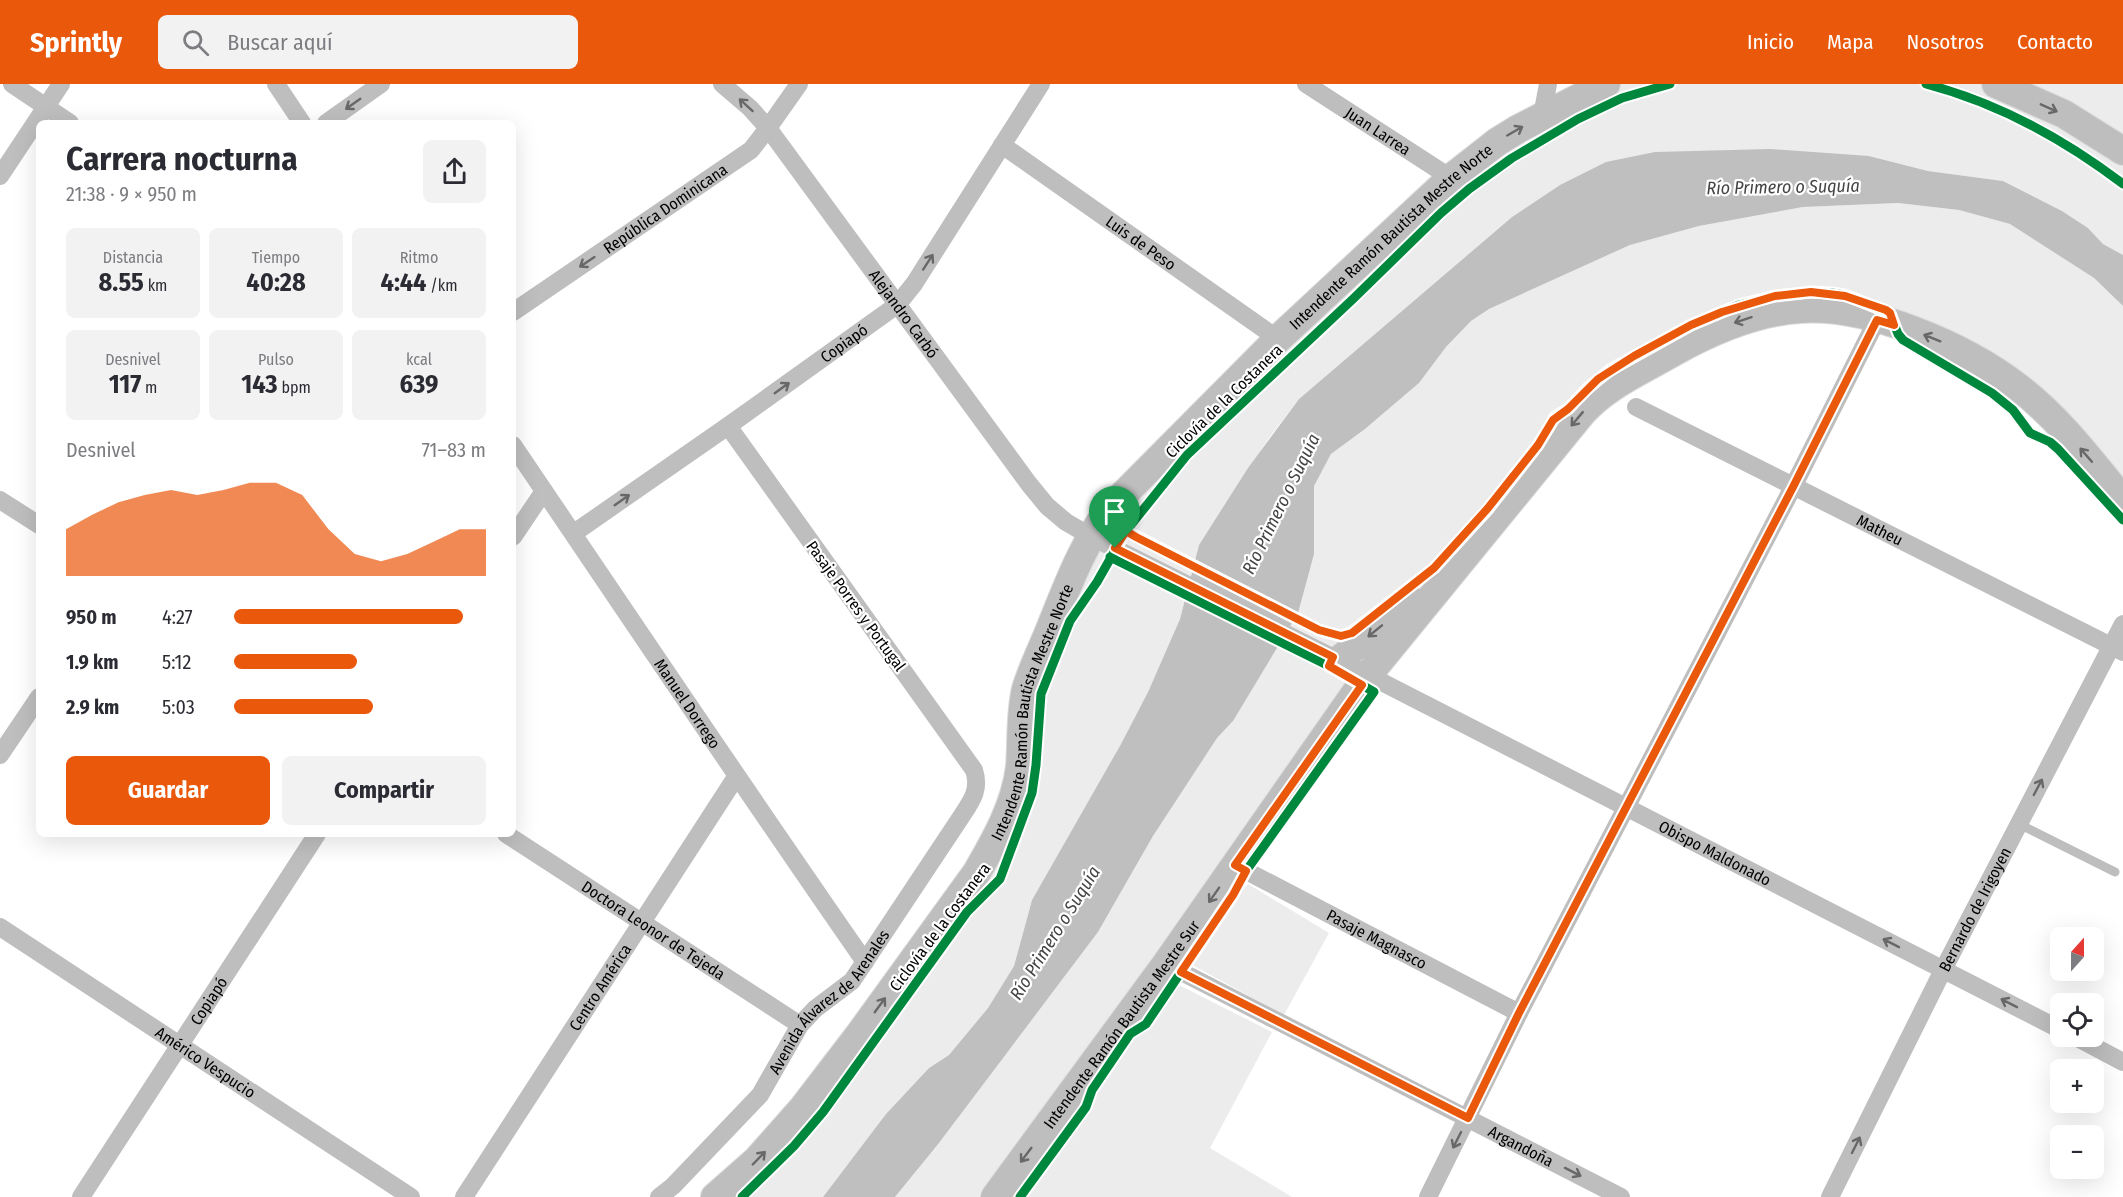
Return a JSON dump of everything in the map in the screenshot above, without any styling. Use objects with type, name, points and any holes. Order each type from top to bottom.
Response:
[{"type":"main road","name":"Intendente Ramón Bautista Mestre Norte","points":[[715,1197],[757,1160],[826,1078],[977,872],[1008,813],[1019,768],[1026,690],[1062,598],[1090,536],[1111,507],[1278,339],[1451,178],[1497,142],[1542,116],[1606,84]]},
{"type":"main road","points":[[1996,84],[2064,114],[2123,151]]},
{"type":"main road","name":"Intendente Ramón Bautista Mestre Sur","points":[[995,1197],[1166,964],[1368,675],[1453,568],[1582,413],[1595,399],[1616,385],[1712,332],[1762,314],[1800,309],[1829,309],[1877,320],[1940,341],[1998,372],[2020,388],[2048,414],[2086,454],[2123,500]]},
{"type":"main road","points":[[1327,655],[1453,568]]},
{"type":"street","points":[[12,84],[66,120]]},
{"type":"street","points":[[37,120],[61,84]]},
{"type":"street","points":[[276,84],[300,120]]},
{"type":"street","points":[[330,120],[381,84]]},
{"type":"street","name":"Alejandro Carbó","points":[[722,84],[750,108],[768,128],[1047,506],[1066,522],[1090,536],[1327,655]]},
{"type":"street","name":"República Dominicana","points":[[516,310],[751,150],[799,84]]},
{"type":"street","name":"Copiapó","points":[[574,533],[897,305],[914,284],[1041,84]]},
{"type":"street","points":[[1542,116],[1548,84]]},
{"type":"street","name":"Juan Larrea","points":[[1314,86],[1451,178]]},
{"type":"street","points":[[0,176],[36,122]]},
{"type":"street","name":"Luis de Peso","points":[[1002,145],[1278,339]]},
{"type":"street","points":[[1428,1197],[1519,1013],[1793,487],[1877,320]]},
{"type":"street","name":"Matheu","points":[[1636,407],[2117,650]]},
{"type":"street","name":"Pasaje Porres y Portugal","points":[[728,426],[974,770],[977,790]]},
{"type":"street","name":"Manuel Dorrego","points":[[516,449],[736,777],[865,962]]},
{"type":"street","points":[[516,533],[544,491]]},
{"type":"street","points":[[0,500],[36,523]]},
{"type":"street","name":"Bernardo de Irigoyen","points":[[1830,1197],[1943,970],[2019,824],[2117,650],[2123,624]]},
{"type":"street","name":"Obispo Maldonado","points":[[1327,655],[2050,1024]]},
{"type":"street","points":[[0,755],[36,701]]},
{"type":"street","name":"Centro América","points":[[464,1197],[736,777]]},
{"type":"street","name":"Avenida Álvarez de Arenales","points":[[659,1197],[673,1186],[760,1095],[800,1025],[814,1009],[852,981],[977,790]]},
{"type":"street","name":"Copiapó","points":[[81,1197],[315,837]]},
{"type":"street","name":"Doctora Leonor de Tejeda","points":[[511,837],[800,1025]]},
{"type":"street","name":"Pasaje Magnasco","points":[[1235,865],[1519,1013]]},
{"type":"street","name":"Américo Vespucio","points":[[0,927],[411,1197]]},
{"type":"street","name":"Argandoña","points":[[1166,964],[1621,1197]]},
{"type":"street","points":[[2095,1047],[2123,1062]]},
{"type":"lane","points":[[2019,824],[2115,872]]},
{"type":"shaded area","points":[[1606,84],[1996,84],[2123,151],[2123,255],[2103,244],[2088,228],[2062,211],[2003,181],[1928,171],[1869,156],[1560,185],[1512,217],[1299,399],[1269,438],[1199,545],[1180,619],[1148,692],[1032,900],[1014,966],[988,1008],[949,1055],[929,1068],[886,1114],[823,1197],[715,1197],[993,844],[1023,705],[1090,536],[1451,178]]},
{"type":"shaded area","points":[[2016,84],[2123,84],[2123,142]]},
{"type":"shaded area","points":[[1898,203],[1959,210],[2010,224],[2094,278],[2123,306],[2123,500],[2086,454],[1940,341],[1778,312],[1582,413],[995,1197],[895,1197],[939,1143],[1098,932],[1153,836],[1217,737],[1233,721],[1314,554],[1314,486],[1331,454],[1365,429],[1419,383],[1446,347],[1471,321],[1489,309],[1630,245],[1699,226],[1803,207]]},
{"type":"shaded area","points":[[1248,884],[1329,933],[1284,1015],[1183,960]]},
{"type":"shaded area","points":[[1175,983],[1272,1032],[1210,1148],[1292,1197],[1004,1197]]},
{"type":"water","name":"Río Primero o Suquía","points":[[1770,149],[1869,156],[1928,171],[2003,181],[2062,211],[2088,228],[2103,244],[2123,255],[2123,306],[2094,278],[2010,224],[1959,210],[1898,203],[1803,207],[1699,226],[1630,245],[1489,309],[1471,321],[1446,347],[1419,383],[1365,429],[1331,454],[1314,486],[1314,554],[1298,613],[1233,721],[1217,738],[1153,836],[1098,932],[939,1143],[895,1197],[823,1197],[886,1114],[929,1068],[949,1055],[988,1008],[1014,966],[1032,900],[1148,692],[1180,619],[1199,545],[1248,468],[1299,399],[1512,217],[1560,185],[1606,162],[1655,152]]},
{"type":"cycle path","name":"Ciclovía de la Costanera","points":[[742,1197],[794,1146],[823,1112],[967,912],[1000,879],[1032,793],[1041,694],[1070,621],[1097,582],[1126,531],[1187,455],[1469,189],[1512,158],[1578,119],[1622,98],[1670,84]]},
{"type":"cycle path","points":[[1926,84],[1979,101],[2029,124],[2077,152],[2123,184]]},
{"type":"cycle path","points":[[1126,531],[1319,630],[1341,636],[1352,632],[1434,568],[1488,509],[1538,445],[1555,417],[1568,409],[1610,370],[1691,325],[1739,305],[1775,296],[1811,292],[1845,295],[1890,313],[1898,334],[1903,340],[1992,393],[2013,410],[2030,433],[2050,442],[2058,449],[2123,520]]},
{"type":"cycle path","points":[[1020,1197],[1086,1107],[1092,1090],[1130,1034],[1146,1024],[1233,895],[1246,871],[1374,692],[1329,666],[1110,557]]},
{"type":"route","points":[[1832,293],[1886,310],[1892,316],[1894,325],[1877,320],[1793,487],[1519,1013],[1468,1118],[1181,972],[1233,895],[1246,871],[1235,865],[1362,685],[1329,666],[1333,657],[1115,548],[1126,531],[1319,630],[1341,636],[1352,633],[1434,568],[1488,508],[1538,445],[1553,420],[1610,370],[1691,325],[1739,305],[1785,294],[1832,293]]}]
